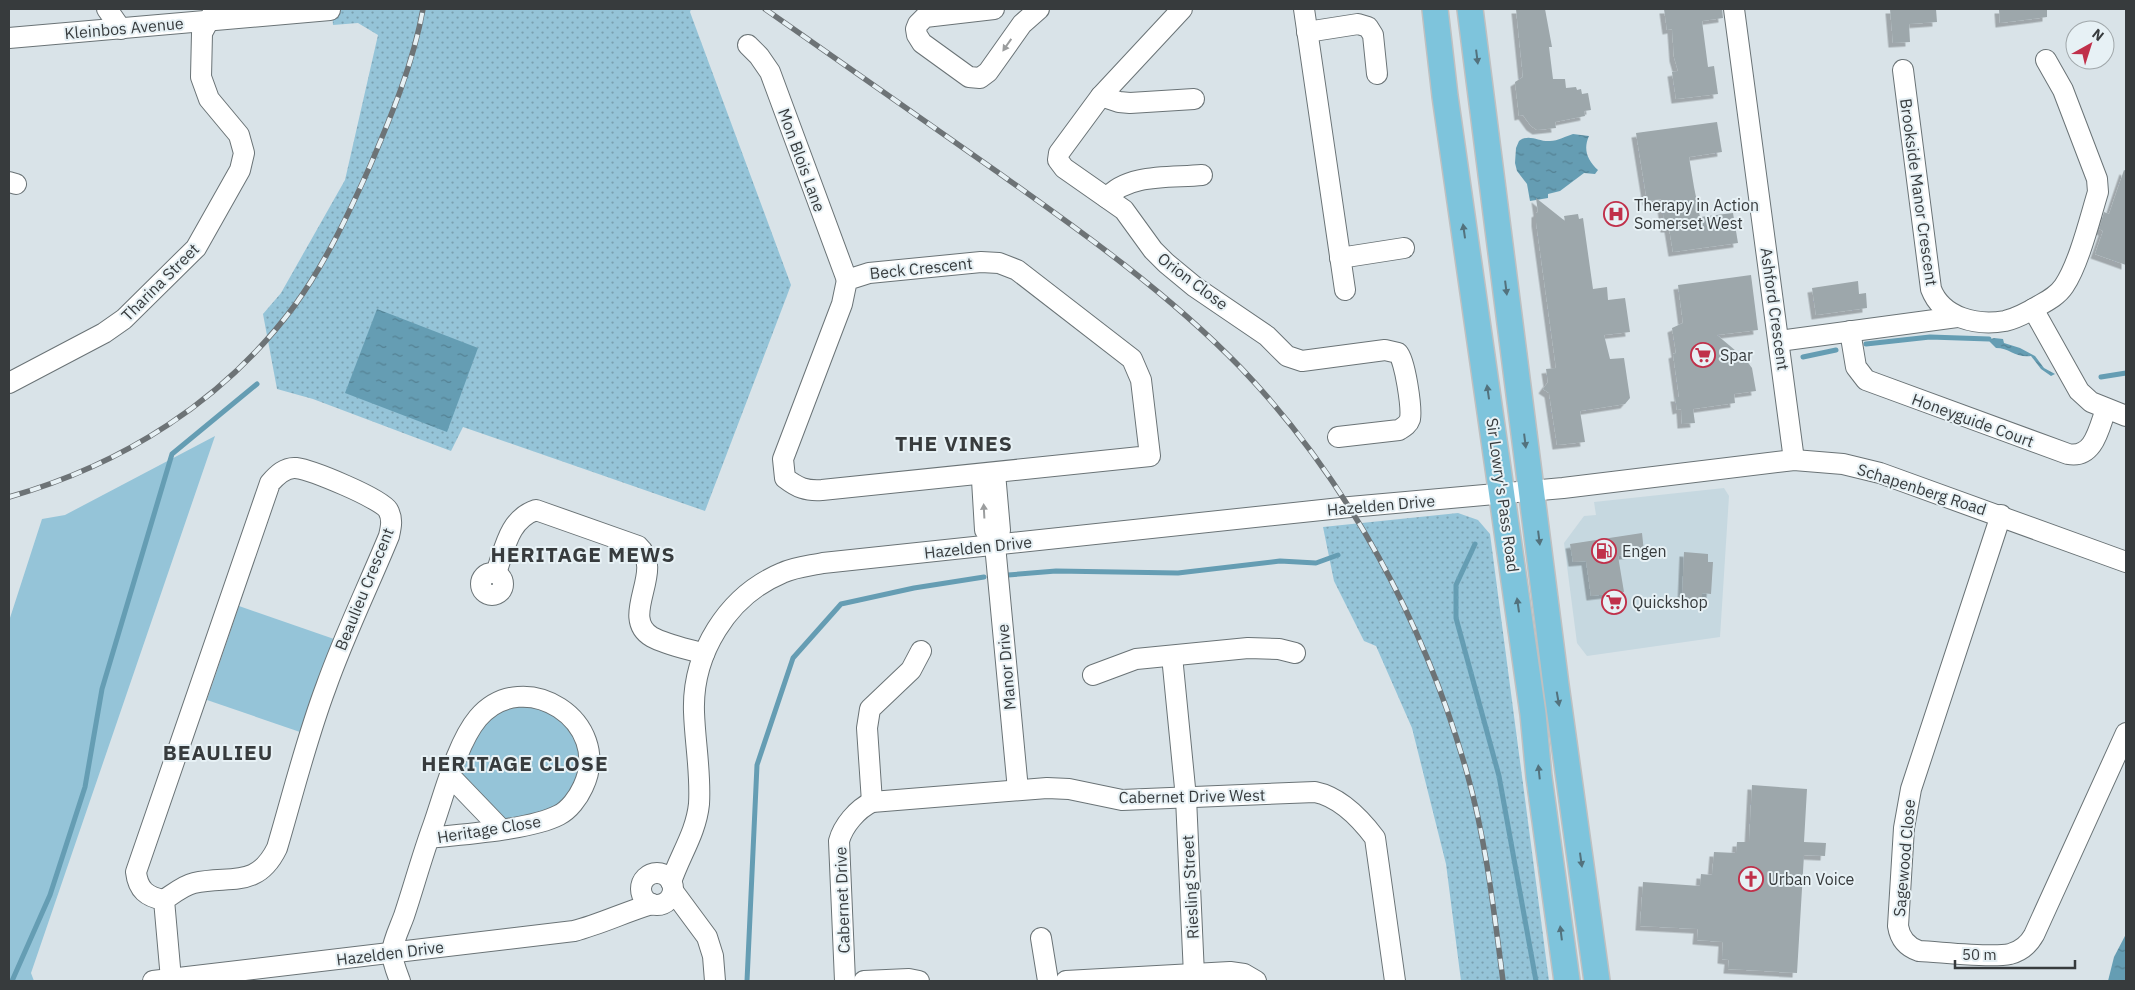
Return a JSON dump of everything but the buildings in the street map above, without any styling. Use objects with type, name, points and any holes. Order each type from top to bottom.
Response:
[{"type":"main road","name":"Sir Lowry's Pass Road","points":[[1435,9],[1445,96],[1532,705],[1539,777],[1567,981]]},
{"type":"main road","name":"Sir Lowry's Pass Road","points":[[1470,9],[1597,981]]},
{"type":"street","points":[[108,9],[121,29]]},
{"type":"street","points":[[994,9],[925,17],[918,24],[917,35],[922,43],[969,77],[980,78],[988,72],[1022,24],[1039,9]]},
{"type":"street","name":"Orion Close","points":[[1182,9],[1101,96],[1058,156],[1061,165],[1124,210],[1153,250],[1166,263],[1195,286],[1267,336],[1287,356],[1302,361],[1390,350],[1401,356],[1410,416],[1407,425],[1399,430],[1338,437]]},
{"type":"street","points":[[1304,9],[1345,290]]},
{"type":"street","name":"Ashford Crescent","points":[[1734,9],[1794,460]]},
{"type":"street","name":"Kleinbos Avenue","points":[[9,38],[121,29],[212,15],[330,10]]},
{"type":"street","name":"Tharina Street","points":[[9,383],[104,333],[124,319],[196,248],[240,170],[244,153],[239,135],[209,99],[201,77],[202,34],[212,15]]},
{"type":"street","points":[[1307,32],[1358,24],[1368,27],[1373,34],[1377,74]]},
{"type":"street","name":"Mon Blois Lane","points":[[748,45],[760,56],[770,72],[847,280]]},
{"type":"street","name":"Brookside Manor Crescent","points":[[1903,70],[1931,289],[1938,302],[1957,316],[1990,322],[2004,321],[2033,309],[2054,296],[2064,286],[2071,272],[2098,192],[2097,179],[2063,90],[2046,60]]},
{"type":"street","points":[[1101,96],[1119,102],[1130,103],[1194,99]]},
{"type":"street","points":[[1107,198],[1119,186],[1132,181],[1202,175]]},
{"type":"street","points":[[1340,258],[1404,248]]},
{"type":"street","name":"Beck Crescent","points":[[981,262],[999,263],[1017,270],[1132,359],[1141,380],[1150,456],[989,474],[806,490],[795,486],[785,478],[783,468],[786,450],[832,330],[847,280],[863,274],[915,267],[981,262]]},
{"type":"street","points":[[2033,309],[2079,391],[2091,402],[2126,416]]},
{"type":"street","points":[[1779,341],[1957,316]]},
{"type":"street","name":"Honeyguide Court","points":[[1850,331],[1856,367],[1866,380],[2068,454],[2080,454],[2089,449],[2106,409]]},
{"type":"street","name":"Schapenberg Road","points":[[1532,490],[1563,488],[1794,460],[1830,463],[1868,470],[2126,560]]},
{"type":"street","name":"Beaulieu Crescent","points":[[296,468],[374,498],[388,510],[392,524],[389,536],[350,625],[325,689],[306,745],[277,848],[270,862],[260,871],[239,879],[193,883],[164,900],[154,898],[140,888],[136,872],[270,483],[278,474],[296,468]]},
{"type":"street","points":[[989,474],[1000,530],[995,545]]},
{"type":"street","name":"Hazelden Drive","points":[[162,980],[574,931],[599,924],[625,912],[661,891],[691,840],[699,805],[700,781],[694,712],[696,682],[704,654],[712,636],[730,610],[752,590],[782,572],[823,563],[1532,490]]},
{"type":"street","points":[[496,573],[516,521],[524,514],[536,510],[638,546],[644,552],[648,561],[639,612],[640,621],[644,629],[652,637],[704,654]]},
{"type":"street","name":"Sagewood Close","points":[[2001,516],[1906,808],[1898,926],[1900,934],[1908,946],[1920,951],[2003,954],[2017,951],[2028,944],[2034,935],[2126,733]]},
{"type":"street","name":"Manor Drive","points":[[995,545],[1018,790]]},
{"type":"street","points":[[1093,675],[1124,662],[1172,656],[1248,648],[1279,649],[1295,653]]},
{"type":"street","points":[[872,802],[867,728],[870,709],[911,670],[921,652]]},
{"type":"street","name":"Riesling Street","points":[[1172,656],[1186,798],[1194,976]]},
{"type":"street","name":"Heritage Close","points":[[392,952],[429,838],[463,742],[478,718],[499,702],[519,697],[536,697],[557,705],[576,722],[588,742],[590,762],[587,779],[577,798],[560,815],[548,820],[501,829],[429,838]]},
{"type":"street","points":[[451,777],[501,829]]},
{"type":"street","name":"Cabernet Drive West","points":[[872,802],[1018,790],[1069,789],[1122,800],[1315,792],[1333,797],[1366,827],[1375,838],[1394,981]]},
{"type":"street","name":"Cabernet Drive","points":[[845,981],[839,841],[846,826],[865,805],[872,802]]},
{"type":"street","points":[[661,891],[689,914],[707,937],[713,956],[715,981]]},
{"type":"street","points":[[162,980],[164,900]]},
{"type":"street","points":[[1041,938],[1048,981]]},
{"type":"street","points":[[392,952],[400,981]]},
{"type":"street","points":[[1075,981],[1194,976],[1230,972],[1244,974],[1256,981]]},
{"type":"street","points":[[864,981],[909,979],[919,981]]},
{"type":"shaded area","points":[[332,9],[691,9],[690,12],[791,285],[705,511],[463,427],[451,451],[313,399],[277,389],[263,314],[281,293],[345,180],[378,35],[358,23],[333,25]]},
{"type":"shaded area","points":[[215,436],[31,973],[34,981],[9,981],[9,621],[42,519],[65,515]]},
{"type":"shaded area","points":[[1724,488],[1729,496],[1720,637],[1587,656],[1577,643],[1564,543],[1584,516],[1596,515],[1594,502]]},
{"type":"shaded area","points":[[1458,513],[1478,520],[1490,534],[1549,981],[1461,981],[1446,864],[1412,728],[1376,646],[1364,641],[1334,581],[1323,527]]},
{"type":"shaded area","points":[[239,606],[334,639],[300,732],[207,700]]},
{"type":"shaded area","points":[[533,699],[594,746],[575,808],[507,833],[457,779],[477,723],[500,704]]},
{"type":"water","points":[[1573,134],[1589,136],[1586,145],[1587,154],[1598,170],[1595,174],[1584,173],[1560,191],[1548,194],[1548,198],[1530,201],[1527,184],[1517,171],[1515,163],[1516,148],[1519,141],[1534,138],[1553,141]]},
{"type":"water","points":[[377,309],[478,348],[447,432],[345,393]]},
{"type":"water","points":[[1994,338],[2003,339],[2004,343],[2020,348],[2035,356],[2044,368],[2055,374],[2051,376],[2041,369],[2031,356],[2021,356],[2001,348],[1996,348],[1988,340]]},
{"type":"water","points":[[2126,934],[2126,981],[2108,981],[2114,957]]},
{"type":"waterway","points":[[1866,344],[1930,337],[1989,339]]},
{"type":"waterway","points":[[1803,357],[1836,350]]},
{"type":"waterway","points":[[2101,377],[2126,373]]},
{"type":"waterway","points":[[12,981],[50,895],[85,787],[102,689],[172,454],[257,384]]},
{"type":"waterway","points":[[1475,544],[1456,585],[1456,618],[1499,776],[1536,981]]},
{"type":"waterway","points":[[1008,575],[1056,571],[1178,573],[1280,561],[1316,563],[1338,555]]},
{"type":"waterway","points":[[747,981],[757,765],[793,658],[841,604],[914,588],[984,577]]},
{"type":"railway","points":[[9,497],[51,484],[91,467],[130,448],[168,425],[203,400],[267,340],[306,289],[327,255],[354,202],[401,89],[414,49],[423,9]]},
{"type":"railway","points":[[765,9],[996,171],[1154,288],[1213,340],[1241,368],[1280,411],[1316,458],[1348,506],[1378,557],[1405,609],[1450,717],[1474,798],[1489,876],[1503,981]]},
{"type":"place","name":"Therapy in Action Somerset West","points":[[1616,214]]},
{"type":"place","name":"Spar","points":[[1703,355]]},
{"type":"place","name":"Engen","points":[[1604,551]]},
{"type":"place","name":"Quickshop","points":[[1614,602]]},
{"type":"place","name":"Urban Voice","points":[[1751,879]]},
{"type":"district","name":"THE VINES","points":[[954,443]]},
{"type":"district","name":"HERITAGE MEWS","points":[[583,554]]},
{"type":"district","name":"BEAULIEU","points":[[218,752]]},
{"type":"district","name":"HERITAGE CLOSE","points":[[515,763]]}]
